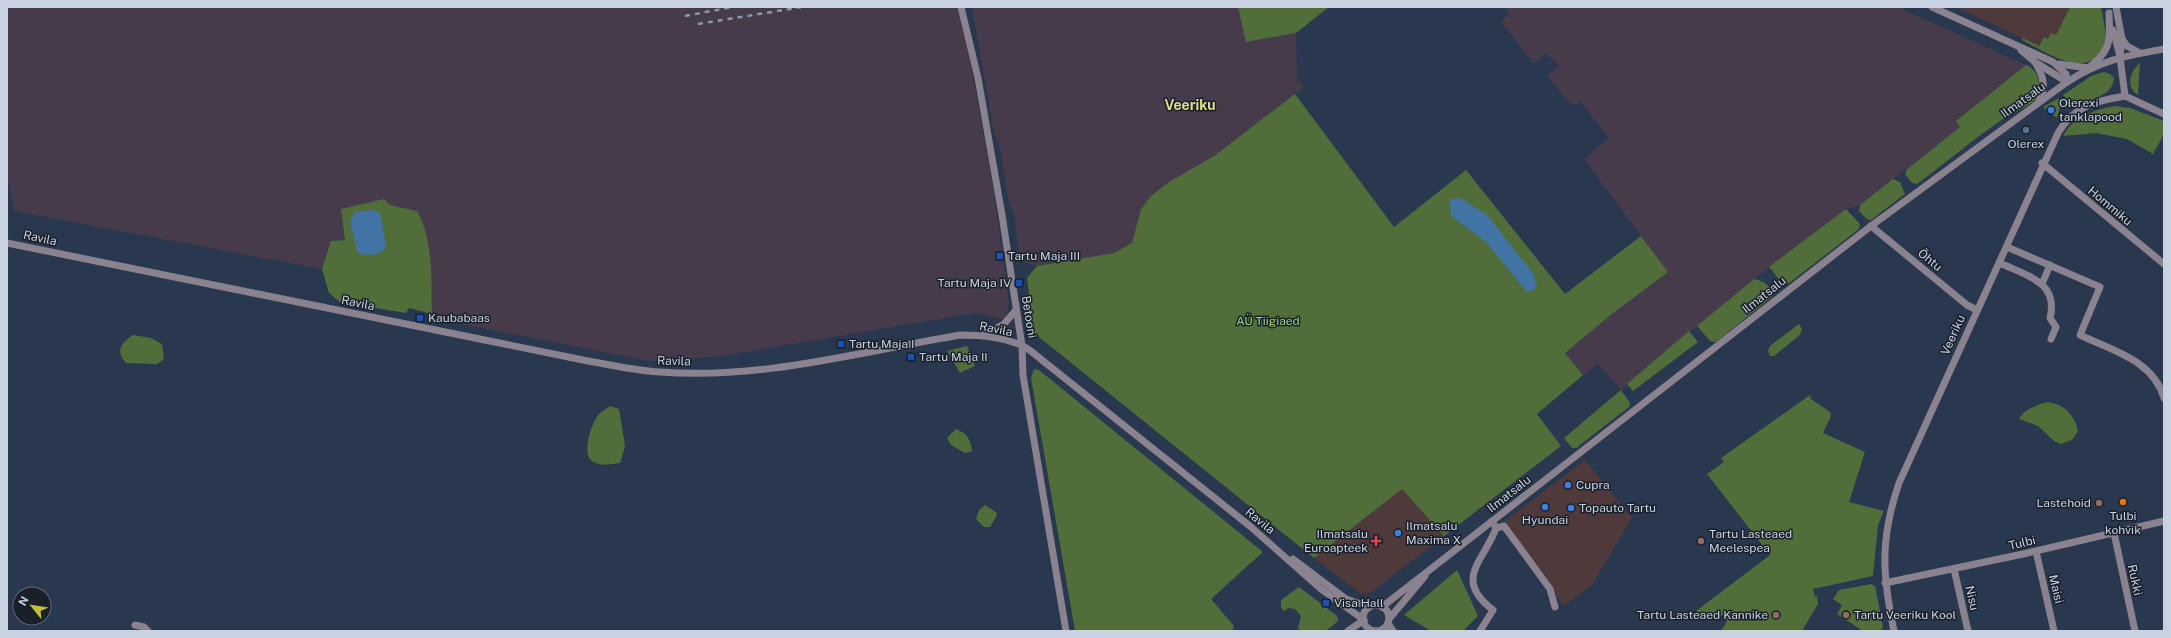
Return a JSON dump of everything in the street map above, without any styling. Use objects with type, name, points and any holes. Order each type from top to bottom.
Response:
[{"type":"street","name":"Betooni","points":[[961,7],[982,98],[1002,215],[1022,346],[1023,375],[1066,631]]},
{"type":"street","points":[[1932,7],[2015,46],[2054,62],[2073,67],[2088,68],[2106,52],[2110,40],[2108,10]]},
{"type":"street","points":[[2116,7],[2122,38],[2120,57]]},
{"type":"street","points":[[2108,10],[2120,57],[2125,96],[2164,114]]},
{"type":"street","points":[[2122,38],[2127,46],[2140,53]]},
{"type":"street","points":[[2015,46],[2035,62],[2067,82]]},
{"type":"street","name":"Ilmatsalu","points":[[1382,607],[1871,226],[2067,82],[2088,68],[2120,57],[2164,49]]},
{"type":"street","points":[[2035,62],[2042,74],[2044,83],[2044,91],[2038,103]]},
{"type":"street","points":[[2054,62],[2066,74],[2067,82]]},
{"type":"street","name":"Veeriku","points":[[1894,631],[1885,583],[1884,548],[1891,506],[1899,483],[1977,310],[2000,263],[2042,164],[2065,120],[2079,109],[2099,101],[2125,96]]},
{"type":"street","name":"Hommiku","points":[[2042,164],[2164,264]]},
{"type":"street","name":"Õhtu","points":[[1871,226],[1967,305],[1977,310]]},
{"type":"street","name":"Ravila","points":[[7,243],[588,361],[660,372],[749,371],[818,361],[961,335],[983,335],[1022,346],[1278,549],[1346,599],[1370,607]]},
{"type":"street","points":[[2007,247],[2100,287],[2080,335],[2141,364],[2157,381],[2164,398]]},
{"type":"street","points":[[2000,263],[2042,284],[2051,296],[2053,305],[2050,318],[2056,327],[2051,339]]},
{"type":"street","points":[[2042,284],[2050,265]]},
{"type":"street","points":[[983,335],[1004,324],[1016,310]]},
{"type":"street","points":[[1480,631],[1493,610],[1479,598],[1475,591],[1474,572],[1475,564],[1492,540],[1496,528],[1492,521]]},
{"type":"street","name":"Tulbi","points":[[1885,583],[2036,551],[2164,521]]},
{"type":"street","points":[[1496,528],[1504,526],[1550,589],[1555,607]]},
{"type":"street","name":"Rukki","points":[[2114,533],[2136,631]]},
{"type":"street","name":"Ravila","points":[[1278,549],[1322,589],[1364,620]]},
{"type":"street","name":"Maisi","points":[[2036,551],[2054,631]]},
{"type":"street","name":"Ilmatsalu","points":[[1388,621],[1433,567]]},
{"type":"street","name":"Nisu","points":[[1954,569],[1968,631]]},
{"type":"street","points":[[1388,621],[1382,630],[1366,630],[1364,620],[1365,613],[1370,607],[1382,607],[1387,612],[1388,621],[1394,631]]},
{"type":"street","points":[[1348,631],[1364,620]]},
{"type":"street","points":[[135,625],[144,627],[148,631]]},
{"type":"shaded area","points":[[7,7],[958,7],[969,56],[993,187],[1009,303],[1006,316],[1001,319],[976,313],[715,357],[650,361],[432,318],[430,265],[417,211],[390,205],[345,240],[331,241],[322,269],[14,211],[7,172]]},
{"type":"shaded area","points":[[972,7],[1238,7],[1246,42],[1296,33],[1297,79],[1304,87],[1214,156],[1169,182],[1151,196],[1141,209],[1132,243],[1114,253],[1037,266],[1020,261],[1014,213],[1009,204],[999,143],[994,133]]},
{"type":"shaded area","points":[[1503,7],[1898,7],[2026,65],[1956,121],[1960,127],[1860,205],[1846,209],[1754,279],[1621,390],[1598,364],[1583,375],[1565,353],[1612,314],[1668,272],[1584,159],[1609,138],[1580,101],[1576,105],[1568,101],[1547,76],[1559,66],[1546,53],[1534,64],[1501,22],[1509,13]]},
{"type":"shaded area","points":[[1956,7],[2070,7],[2056,35],[2039,46]]},
{"type":"shaded area","points":[[1585,460],[1632,518],[1592,585],[1564,606],[1505,521]]},
{"type":"shaded area","points":[[1402,489],[1444,536],[1370,593],[1361,594],[1314,558]]},
{"type":"green space","points":[[1238,7],[1329,7],[1296,33],[1246,42]]},
{"type":"green space","points":[[2070,7],[2101,7],[2106,35],[2104,48],[2096,57],[2088,62],[2070,62],[2049,55],[2022,40],[2023,38],[2039,46],[2044,37],[2048,39],[2051,33],[2056,35]]},
{"type":"green space","points":[[2140,63],[2138,95],[2131,88],[2130,79],[2134,70]]},
{"type":"green space","points":[[2026,65],[2033,70],[2039,79],[2040,89],[2037,98],[2029,105],[2007,116],[1917,184],[1912,183],[1905,174],[1907,169],[1960,127],[1956,121]]},
{"type":"green space","points":[[2104,72],[2110,74],[2114,78],[2113,84],[2099,97],[2075,107],[2063,95],[2091,76]]},
{"type":"green space","name":"AÜ Tiigiaed","points":[[1295,94],[1394,227],[1466,170],[1565,294],[1641,236],[1668,272],[1612,314],[1565,353],[1583,375],[1537,414],[1561,446],[1444,536],[1402,489],[1314,558],[1034,333],[1027,278],[1037,266],[1114,253],[1132,243],[1141,209],[1151,196],[1169,182],[1214,156]]},
{"type":"green space","points":[[2059,98],[2060,106],[2057,118],[2043,107]]},
{"type":"green space","points":[[2115,106],[2130,108],[2164,121],[2164,134],[2153,154],[2127,139],[2096,133],[2063,136],[2072,123],[2078,119],[2092,112]]},
{"type":"green space","points":[[1893,179],[1900,182],[1905,194],[1871,220],[1867,219],[1859,211],[1860,205]]},
{"type":"green space","points":[[384,199],[390,205],[417,211],[429,248],[432,314],[409,308],[406,313],[340,302],[329,293],[322,269],[331,241],[345,240],[341,209]]},
{"type":"green space","points":[[1846,209],[1860,224],[1859,229],[1788,284],[1782,283],[1769,267]]},
{"type":"green space","points":[[1754,279],[1766,284],[1773,296],[1716,342],[1710,341],[1697,326]]},
{"type":"green space","points":[[1799,324],[1802,329],[1800,335],[1774,356],[1770,356],[1768,351],[1770,346]]},
{"type":"green space","points":[[1689,331],[1698,342],[1633,391],[1627,384]]},
{"type":"green space","points":[[133,335],[151,338],[162,344],[164,359],[157,364],[126,363],[120,351],[125,341]]},
{"type":"green space","points":[[967,346],[975,366],[960,373],[947,351]]},
{"type":"green space","points":[[1034,369],[1039,370],[1263,552],[1211,599],[1234,626],[1232,631],[1075,631],[1031,378]]},
{"type":"green space","points":[[1621,390],[1630,403],[1629,407],[1576,448],[1572,448],[1564,438]]},
{"type":"green space","points":[[1810,395],[1811,399],[1830,412],[1831,416],[1823,433],[1865,452],[1849,502],[1884,511],[1878,525],[1873,576],[1813,589],[1815,597],[1817,596],[1818,604],[1802,631],[1721,631],[1727,621],[1725,615],[1703,620],[1696,611],[1770,555],[1707,474],[1724,462],[1721,458]]},
{"type":"green space","points":[[2048,402],[2059,405],[2071,415],[2078,431],[2072,440],[2061,444],[2054,441],[2038,426],[2019,419],[2031,408]]},
{"type":"green space","points":[[610,406],[619,409],[625,446],[620,463],[606,465],[598,464],[592,461],[589,457],[587,451],[589,438],[596,418]]},
{"type":"green space","points":[[956,429],[968,437],[971,443],[972,451],[965,453],[951,445],[947,438]]},
{"type":"green space","points":[[985,505],[997,513],[990,527],[984,527],[976,519],[979,510]]},
{"type":"green space","points":[[1457,570],[1478,616],[1463,631],[1431,631],[1404,615]]},
{"type":"green space","points":[[1871,584],[1875,586],[1883,626],[1881,631],[1863,631],[1837,614],[1842,605],[1833,599],[1839,590]]},
{"type":"green space","points":[[1299,587],[1337,616],[1338,621],[1326,631],[1300,631],[1298,628],[1301,616],[1295,609],[1289,608],[1284,611],[1281,608],[1281,600]]},
{"type":"water","points":[[1461,198],[1488,216],[1534,275],[1537,288],[1527,292],[1486,242],[1451,216],[1450,199]]},
{"type":"water","points":[[373,210],[380,213],[386,246],[377,254],[364,255],[357,252],[350,221],[355,212]]},
{"type":"railway","points":[[685,16],[732,7]]},
{"type":"railway","points":[[698,24],[802,7]]},
{"type":"place","name":"Olerexi tanklapood","points":[[2051,110]]},
{"type":"place","name":"Olerex","points":[[2026,130]]},
{"type":"place","name":"Tartu Maja III","points":[[1000,256]]},
{"type":"place","name":"Tartu Maja IV","points":[[1019,283]]},
{"type":"place","name":"Kaubabaas","points":[[420,318]]},
{"type":"place","name":"Tartu Maja I","points":[[841,344]]},
{"type":"place","name":"Tartu Maja II","points":[[911,357]]},
{"type":"place","name":"Cupra","points":[[1568,485]]},
{"type":"place","name":"Tulbi kohvik","points":[[2123,502]]},
{"type":"place","name":"Lastehoid","points":[[2099,503]]},
{"type":"place","name":"Hyundai","points":[[1545,507]]},
{"type":"place","name":"Topauto Tartu","points":[[1571,508]]},
{"type":"place","name":"Ilmatsalu Maxima X","points":[[1398,533]]},
{"type":"place","name":"Ilmatsalu Euroapteek","points":[[1376,541]]},
{"type":"place","name":"Tartu Lasteaed Meelespea","points":[[1701,541]]},
{"type":"place","name":"Visa Hall","points":[[1326,603]]},
{"type":"place","name":"Tartu Lasteaed Kannike","points":[[1776,615]]},
{"type":"place","name":"Tartu Veeriku Kool","points":[[1846,615]]},
{"type":"district","name":"Veeriku","points":[[1190,105]]}]
